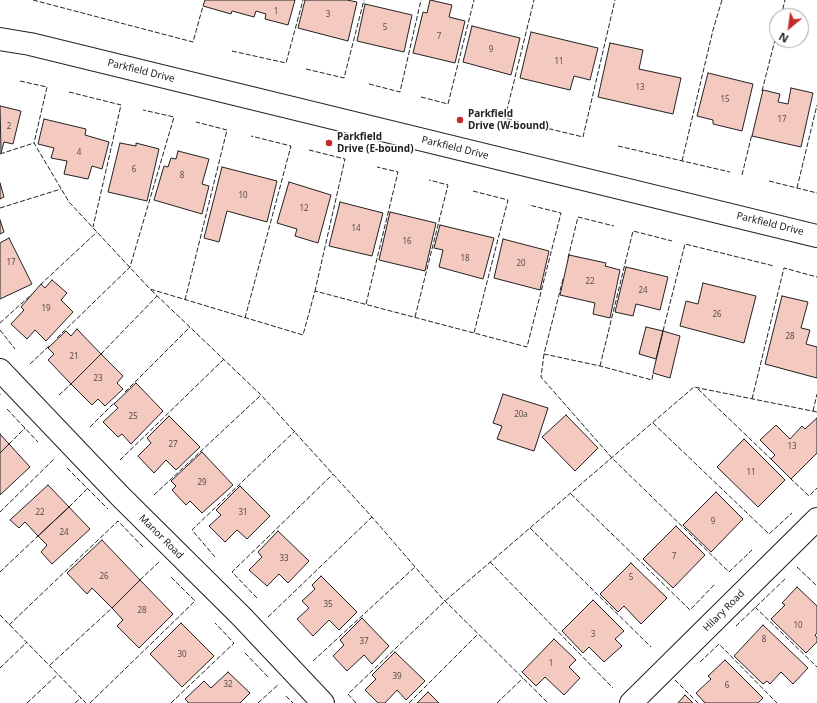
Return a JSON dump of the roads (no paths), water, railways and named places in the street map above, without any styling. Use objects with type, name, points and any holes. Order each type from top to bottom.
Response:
[{"type":"street","name":"Parkfield Drive","points":[[0,39],[46,48],[817,236]]},
{"type":"street","name":"Manor Road","points":[[0,370],[120,496],[242,617],[323,703]]},
{"type":"street","name":"Hilary Road","points":[[631,703],[817,519]]},
{"type":"place","name":"Parkfield Drive (W-bound)","points":[[460,120]]},
{"type":"place","name":"Parkfield Drive (E-bound)","points":[[329,143]]}]
